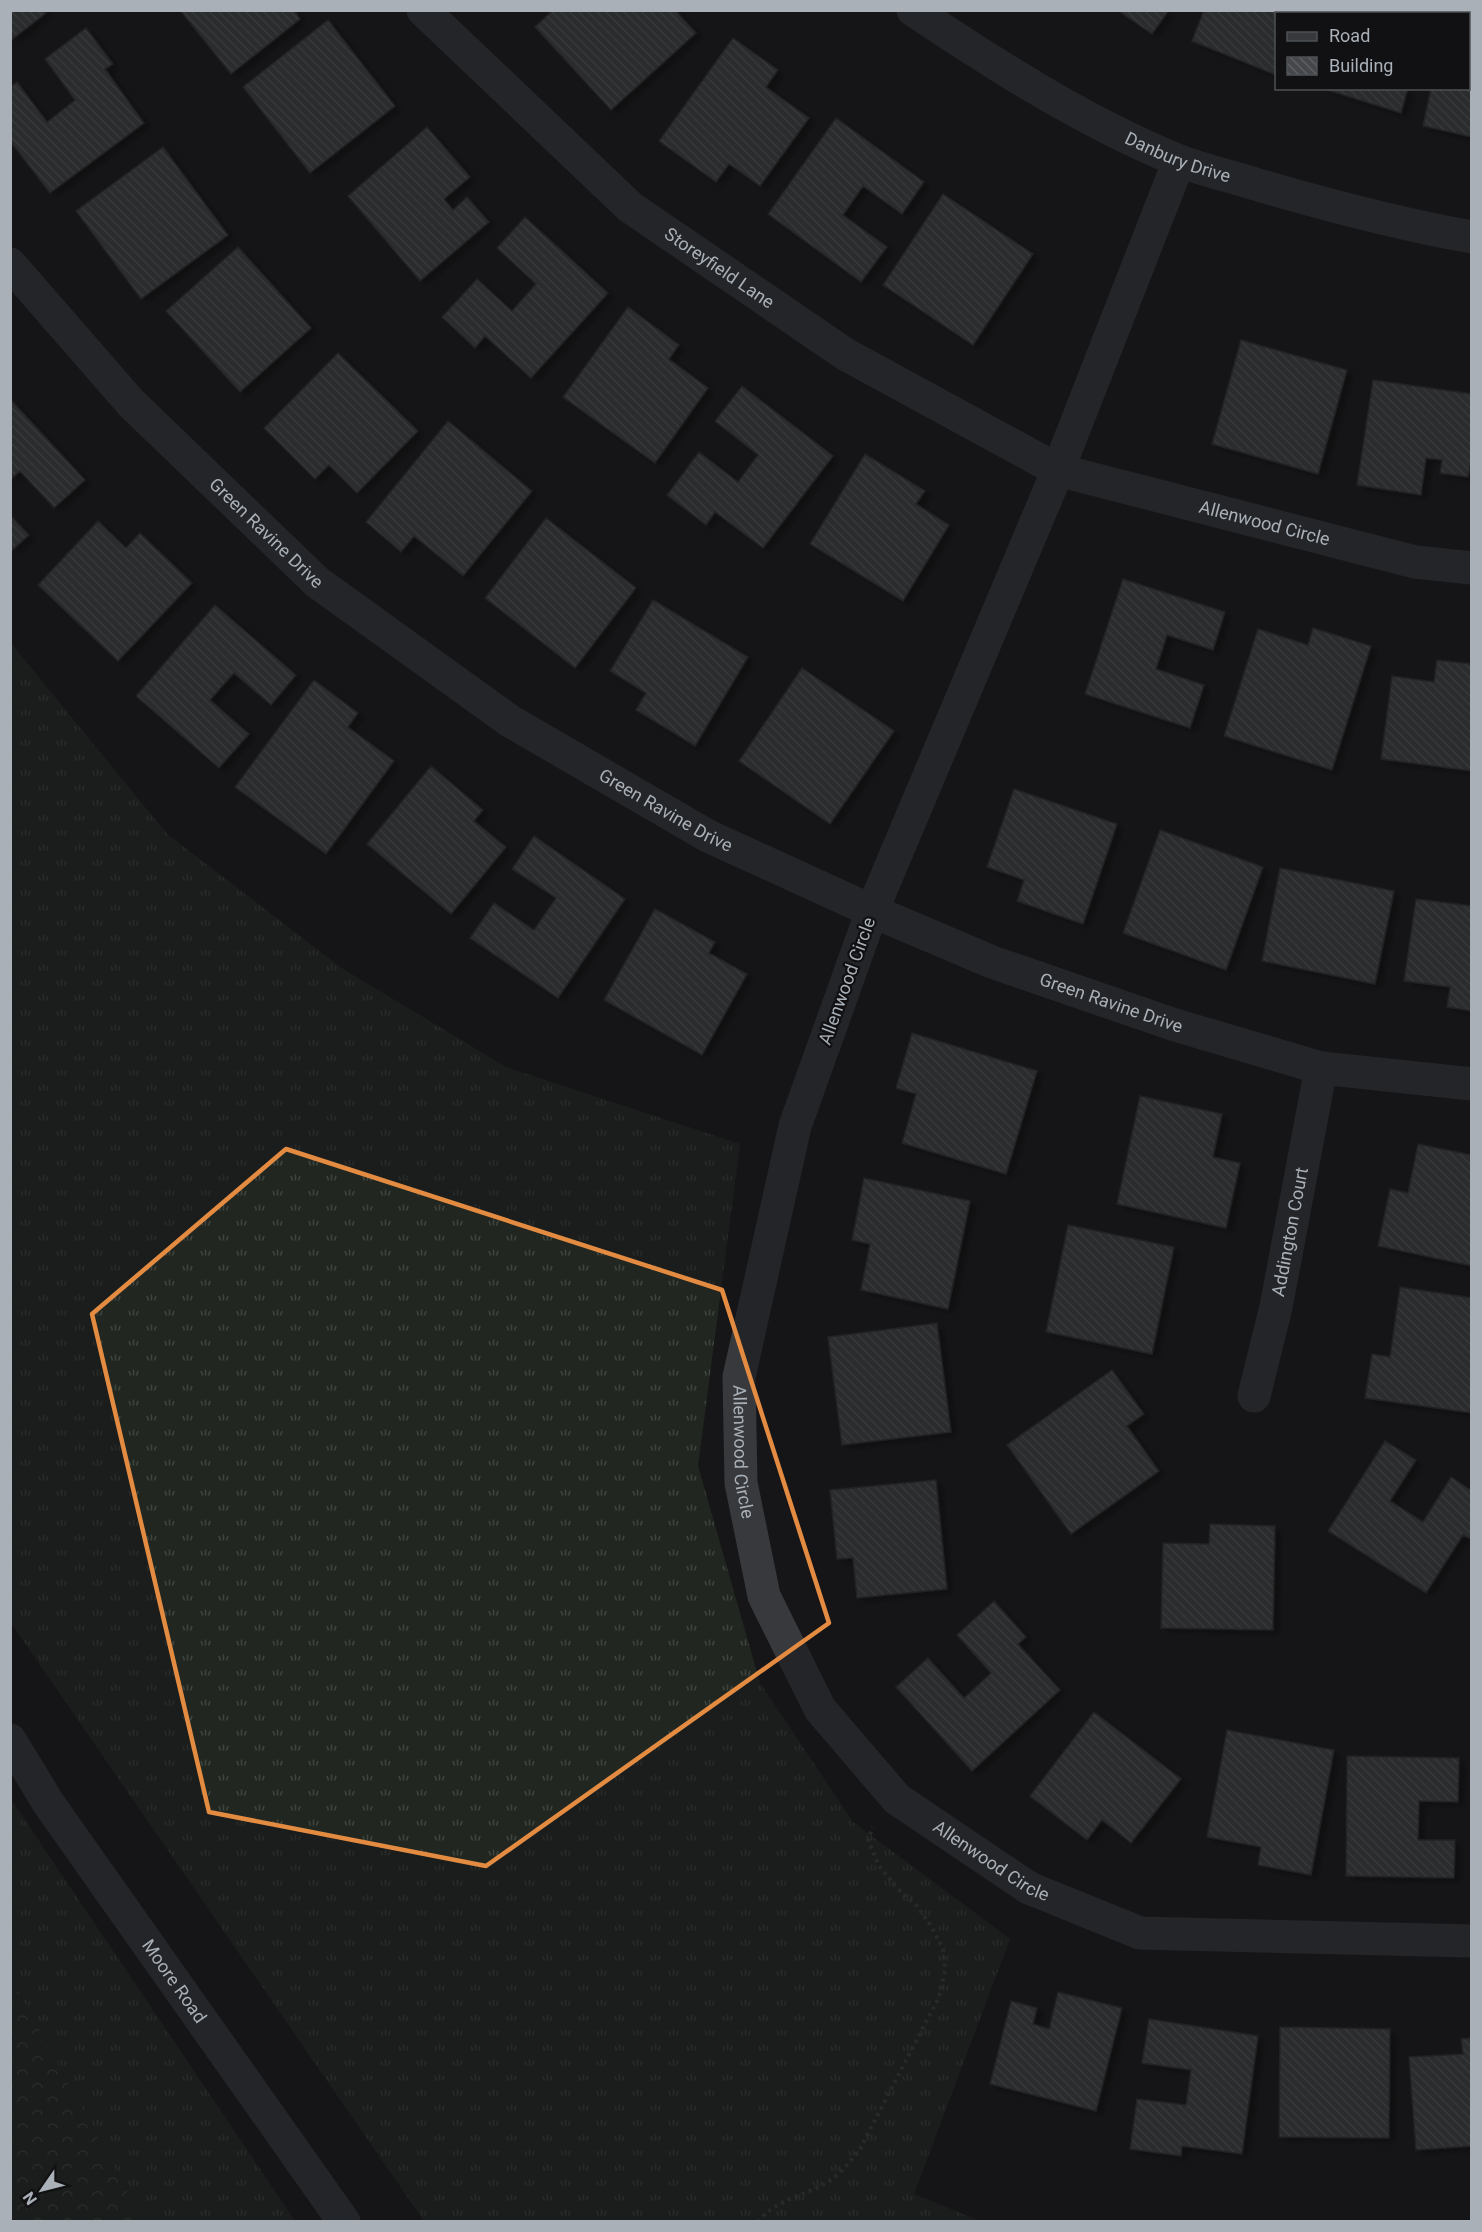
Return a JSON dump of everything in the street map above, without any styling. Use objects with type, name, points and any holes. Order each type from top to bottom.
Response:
[{"type":"street","name":"Storeyfield Lane","points":[[423,10],[630,207],[845,354],[1058,470]]},
{"type":"street","name":"Danbury Drive","points":[[913,10],[985,58],[1089,119],[1179,161],[1416,227],[1472,237]]},
{"type":"street","name":"Allenwood Circle","points":[[1179,161],[1058,470],[872,911],[795,1126],[740,1377],[741,1483],[764,1596],[820,1708],[897,1799],[1029,1888],[1140,1933],[1472,1941]]},
{"type":"street","name":"Green Ravine Drive","points":[[10,264],[131,403],[317,582],[510,721],[708,836],[872,911],[992,962],[1175,1024],[1321,1068],[1472,1084]]},
{"type":"street","name":"Allenwood Circle","points":[[1058,470],[1415,561],[1472,568]]},
{"type":"street","name":"Addington Court","points":[[1254,1396],[1276,1307],[1321,1068]]},
{"type":"street","name":"Moore Road","points":[[10,1740],[49,1804],[344,2222]]},
{"type":"path","points":[[758,2222],[765,2213],[825,2184],[845,2168],[860,2149],[939,1997],[945,1971],[943,1949],[917,1906],[879,1866],[868,1840],[875,1821],[897,1799]]},
{"type":"highlighted area","points":[[286,1149],[722,1290],[829,1623],[486,1866],[209,1812],[92,1314]]},
{"type":"green space","points":[[10,642],[167,834],[343,969],[506,1067],[740,1144],[698,1466],[760,1683],[853,1822],[1010,1939],[914,2194],[980,2221],[424,2221],[11,1623]]},
{"type":"green space","points":[[10,1798],[295,2221],[143,2221],[11,1978]]},
{"type":"green space","points":[[11,1978],[143,2221],[11,2221]]},
{"type":"building","points":[[10,10],[44,10],[46,13],[10,41]]},
{"type":"building","points":[[180,10],[294,10],[300,19],[231,74]]},
{"type":"building","points":[[553,10],[675,10],[696,33],[611,110],[535,27]]},
{"type":"building","points":[[1117,10],[1169,10],[1152,34]]},
{"type":"building","points":[[1204,10],[1305,10],[1304,12],[1275,12],[1275,75],[1192,41]]},
{"type":"building","points":[[1328,10],[1431,10],[1430,12],[1328,12]]},
{"type":"building","points":[[1449,10],[1472,10],[1472,137],[1423,126],[1431,90],[1470,90],[1470,12],[1448,12]]},
{"type":"building","points":[[328,20],[395,106],[310,173],[243,87]]},
{"type":"building","points":[[86,28],[113,64],[105,69],[144,123],[50,193],[10,141],[10,87],[17,82],[47,122],[75,100],[45,59]]},
{"type":"building","points":[[733,38],[778,70],[766,87],[809,118],[760,186],[729,164],[716,182],[659,141]]},
{"type":"building","points":[[1327,90],[1407,90],[1401,113]]},
{"type":"building","points":[[836,118],[924,182],[902,214],[863,186],[843,215],[887,247],[861,282],[768,214]]},
{"type":"building","points":[[427,127],[470,177],[444,199],[453,210],[467,197],[489,222],[420,281],[348,196]]},
{"type":"building","points":[[163,147],[228,235],[141,299],[76,211]]},
{"type":"building","points":[[943,194],[1033,254],[973,345],[883,285]]},
{"type":"building","points":[[525,217],[608,293],[531,378],[485,336],[475,348],[442,317],[477,279],[512,311],[536,284],[497,248]]},
{"type":"building","points":[[238,247],[311,328],[240,392],[166,311]]},
{"type":"building","points":[[628,307],[679,345],[669,359],[708,388],[655,463],[563,397]]},
{"type":"building","points":[[1241,340],[1347,370],[1318,474],[1212,444]]},
{"type":"building","points":[[338,353],[418,431],[357,493],[329,465],[315,479],[264,428]]},
{"type":"building","points":[[1373,380],[1472,394],[1472,457],[1468,477],[1440,473],[1442,460],[1426,458],[1421,495],[1357,485]]},
{"type":"building","points":[[742,386],[833,456],[763,548],[715,512],[706,525],[667,495],[699,452],[738,482],[758,455],[715,421]]},
{"type":"building","points":[[10,399],[85,480],[54,508],[20,471],[10,480]]},
{"type":"building","points":[[448,421],[532,491],[463,576],[414,536],[401,552],[366,522]]},
{"type":"building","points":[[865,454],[925,491],[916,504],[949,525],[903,601],[810,544]]},
{"type":"building","points":[[10,515],[29,535],[10,552]]},
{"type":"building","points":[[546,518],[636,588],[575,668],[485,598]]},
{"type":"building","points":[[98,521],[126,548],[140,533],[192,583],[118,661],[38,585]]},
{"type":"building","points":[[1123,579],[1225,612],[1213,650],[1167,635],[1156,669],[1204,685],[1190,728],[1085,694]]},
{"type":"building","points":[[653,600],[748,657],[695,746],[636,710],[646,693],[610,671]]},
{"type":"building","points":[[215,605],[296,675],[271,705],[234,673],[210,700],[249,734],[219,768],[136,696]]},
{"type":"building","points":[[1313,628],[1371,646],[1332,770],[1224,736],[1258,629],[1308,645]]},
{"type":"building","points":[[1437,660],[1472,664],[1472,771],[1381,759],[1392,676],[1434,682]]},
{"type":"building","points":[[802,668],[894,731],[830,824],[739,761]]},
{"type":"building","points":[[314,680],[358,713],[348,727],[394,761],[326,854],[235,787]]},
{"type":"building","points":[[431,766],[483,810],[474,821],[506,847],[451,914],[367,844]]},
{"type":"building","points":[[1014,789],[1117,824],[1083,924],[1017,901],[1024,880],[987,867]]},
{"type":"building","points":[[1160,830],[1263,867],[1226,970],[1123,933]]},
{"type":"building","points":[[534,836],[625,899],[558,998],[470,938],[494,903],[534,930],[556,898],[512,869]]},
{"type":"building","points":[[1280,868],[1394,891],[1375,984],[1262,961]]},
{"type":"building","points":[[1416,899],[1472,906],[1472,1011],[1447,1007],[1450,987],[1404,981]]},
{"type":"building","points":[[655,909],[715,942],[709,953],[747,974],[702,1055],[604,1000]]},
{"type":"building","points":[[912,1033],[1037,1071],[1006,1174],[902,1143],[916,1094],[896,1088]]},
{"type":"building","points":[[1140,1096],[1222,1114],[1213,1157],[1240,1163],[1226,1228],[1117,1204]]},
{"type":"building","points":[[1418,1144],[1472,1155],[1472,1266],[1378,1246],[1390,1189],[1408,1193]]},
{"type":"building","points":[[864,1178],[970,1201],[948,1309],[861,1290],[870,1244],[852,1240]]},
{"type":"building","points":[[1068,1225],[1174,1247],[1152,1354],[1046,1332]]},
{"type":"building","points":[[1400,1287],[1472,1298],[1472,1413],[1365,1398],[1372,1354],[1390,1357]]},
{"type":"building","points":[[937,1323],[951,1432],[842,1445],[828,1337]]},
{"type":"building","points":[[1112,1370],[1144,1414],[1127,1426],[1159,1471],[1071,1534],[1007,1445]]},
{"type":"building","points":[[1385,1441],[1416,1460],[1390,1501],[1423,1522],[1451,1477],[1472,1491],[1472,1538],[1463,1535],[1426,1593],[1328,1531]]},
{"type":"building","points":[[936,1480],[947,1589],[857,1598],[853,1558],[837,1559],[830,1490]]},
{"type":"building","points":[[1210,1524],[1275,1526],[1273,1630],[1161,1628],[1163,1543],[1209,1544]]},
{"type":"building","points":[[994,1601],[1026,1637],[1018,1644],[1060,1690],[972,1771],[896,1687],[928,1658],[964,1698],[991,1673],[957,1635]]},
{"type":"building","points":[[1094,1712],[1181,1779],[1131,1843],[1102,1820],[1087,1840],[1030,1796]]},
{"type":"building","points":[[1227,1730],[1334,1750],[1311,1875],[1258,1865],[1261,1847],[1207,1837]]},
{"type":"building","points":[[1347,1756],[1459,1758],[1458,1802],[1419,1801],[1418,1840],[1455,1840],[1454,1878],[1346,1876]]},
{"type":"building","points":[[1058,1992],[1122,2008],[1096,2111],[990,2084],[1011,2001],[1037,2008],[1033,2024],[1049,2029]]},
{"type":"building","points":[[1149,2019],[1258,2036],[1242,2154],[1182,2146],[1181,2156],[1130,2149],[1137,2099],[1186,2105],[1191,2070],[1142,2063]]},
{"type":"building","points":[[1280,2027],[1390,2029],[1389,2138],[1279,2137]]},
{"type":"building","points":[[1472,2038],[1472,2146],[1416,2150],[1409,2057],[1463,2054],[1461,2039]]}]
